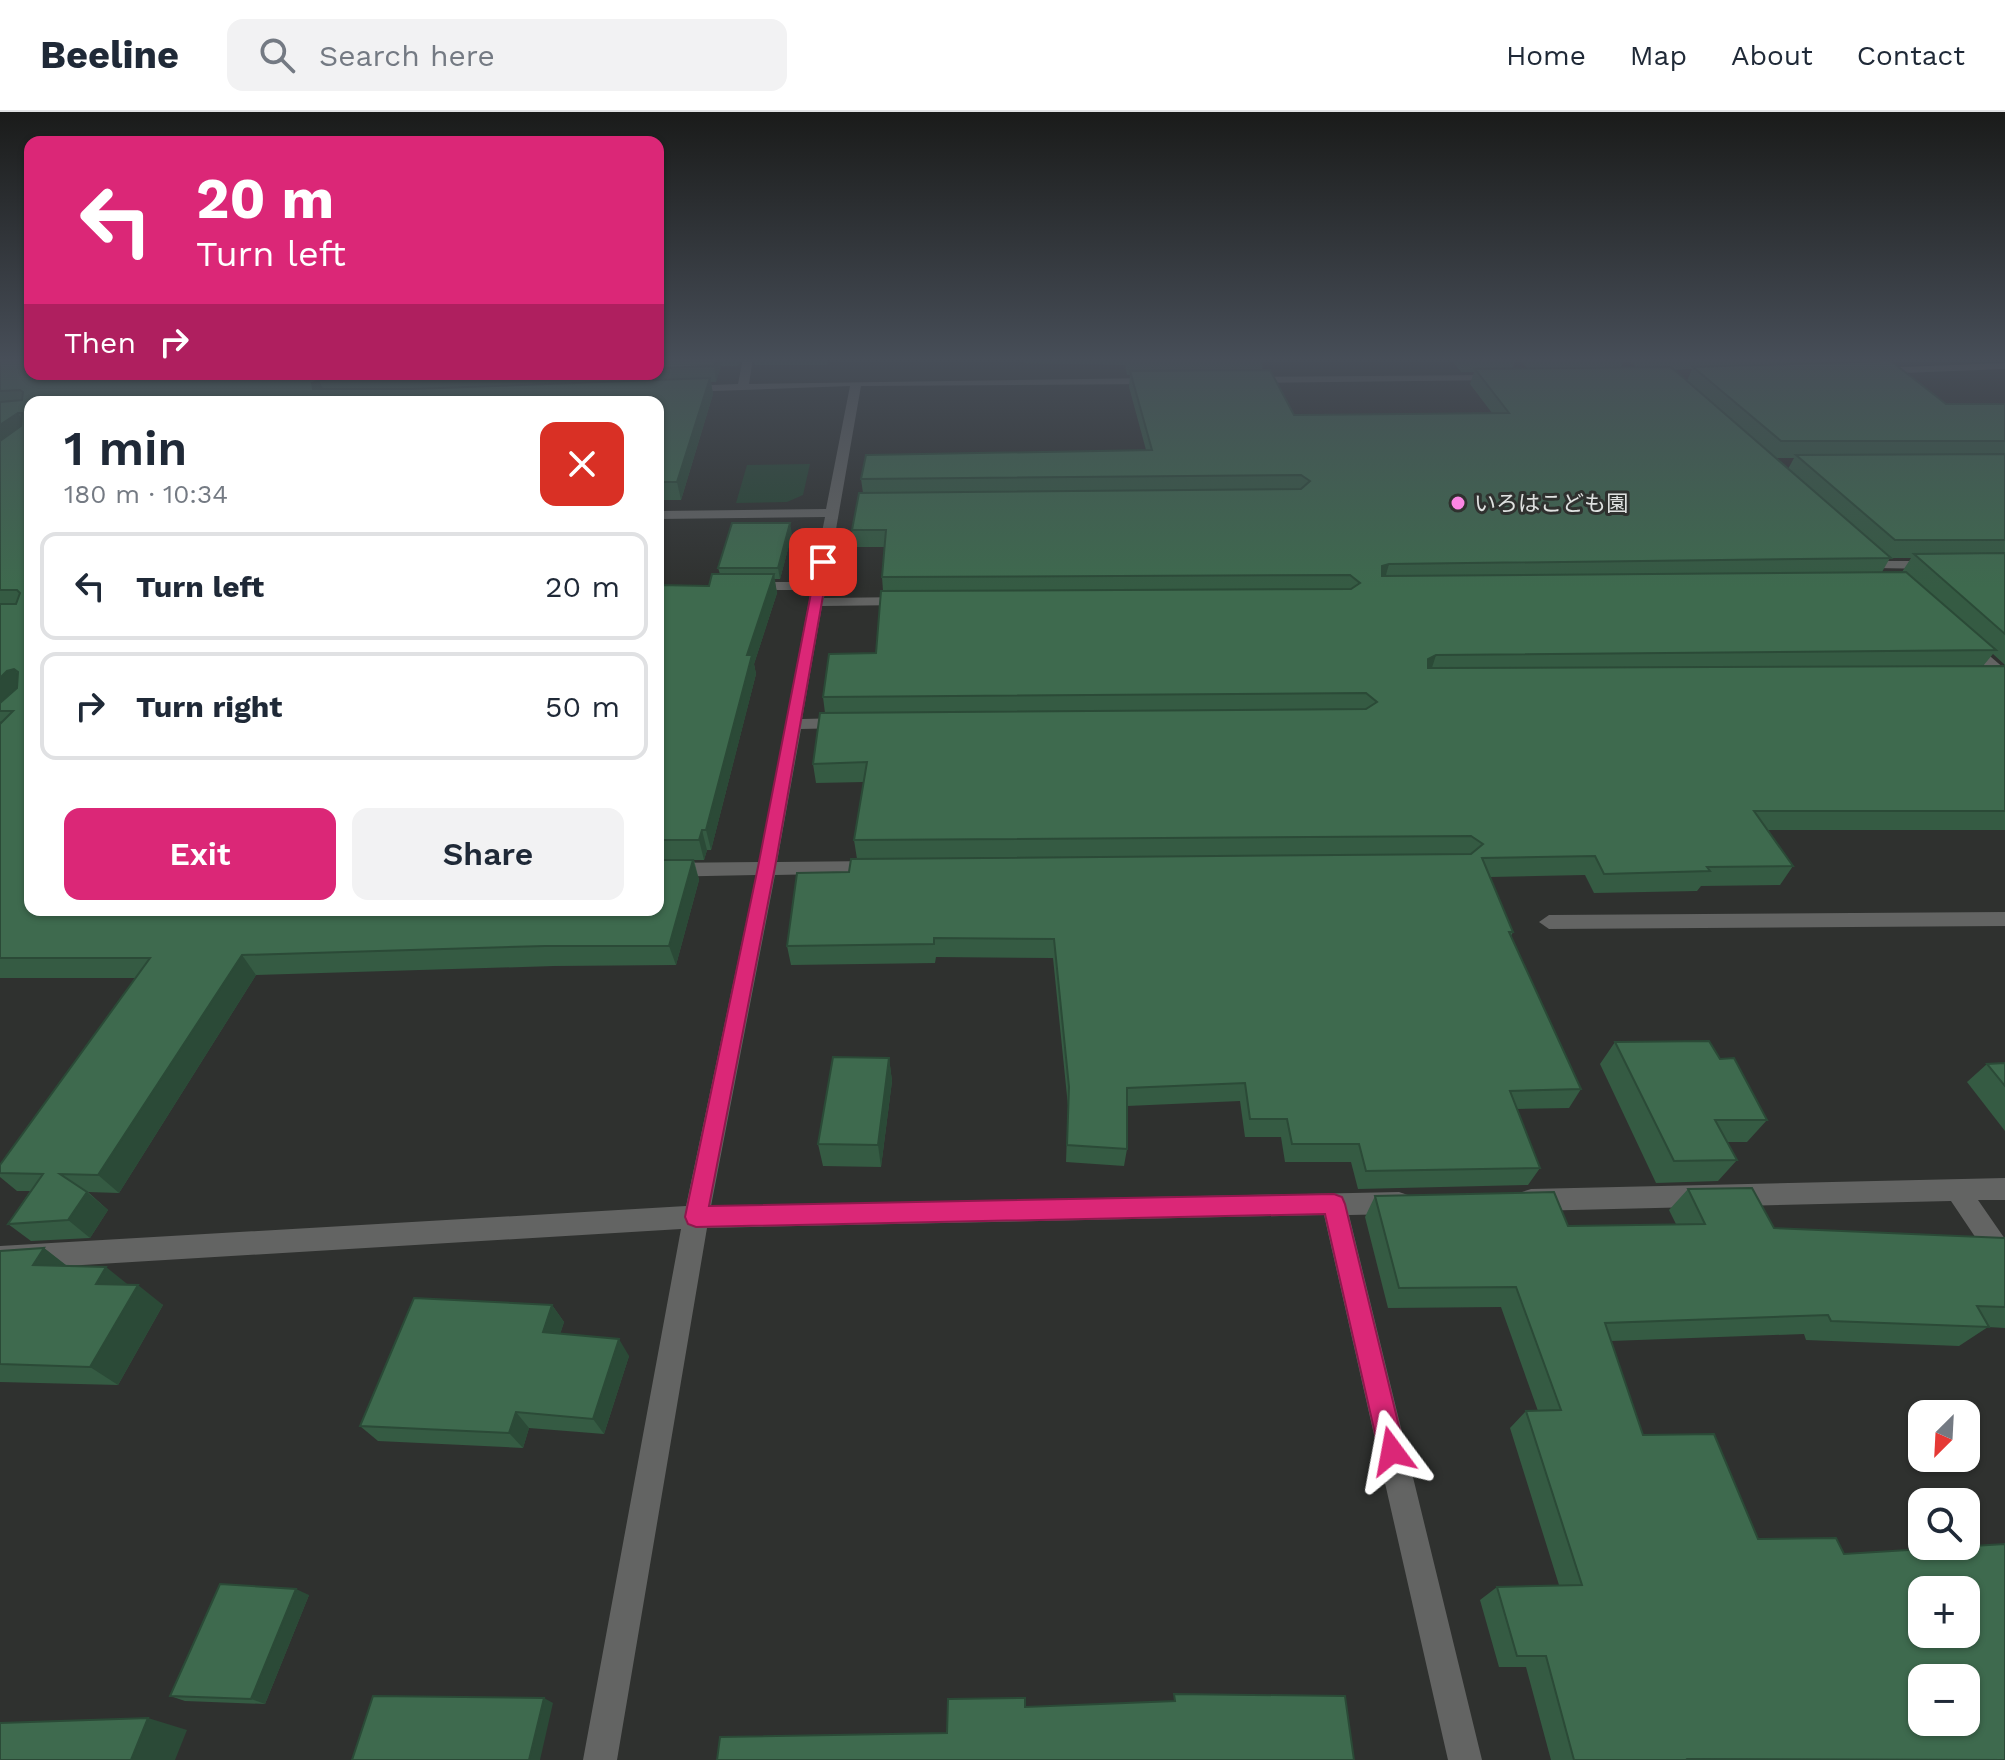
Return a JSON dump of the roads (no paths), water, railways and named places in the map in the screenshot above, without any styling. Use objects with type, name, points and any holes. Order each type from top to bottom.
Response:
[{"type":"street","points":[[600,1760],[696,1217],[767,867],[817,594],[838,506],[848,435]]},
{"type":"street","points":[[664,515],[838,506]]},
{"type":"street","points":[[1904,583],[1876,560],[1943,565]]},
{"type":"street","points":[[731,586],[924,601]]},
{"type":"street","points":[[1960,635],[2005,676]]},
{"type":"street","points":[[1973,677],[2005,676]]},
{"type":"street","points":[[793,724],[857,723]]},
{"type":"street","points":[[664,870],[894,866]]},
{"type":"street","points":[[1549,922],[2005,919]]},
{"type":"street","points":[[1510,1200],[2005,1189]]},
{"type":"street","points":[[1958,1191],[2005,1260]]},
{"type":"street","points":[[0,1258],[696,1217],[1430,1202]]},
{"type":"street","points":[[1334,1204],[1465,1760]]},
{"type":"place","name":"いろはこども園","points":[[1458,503]]}]
